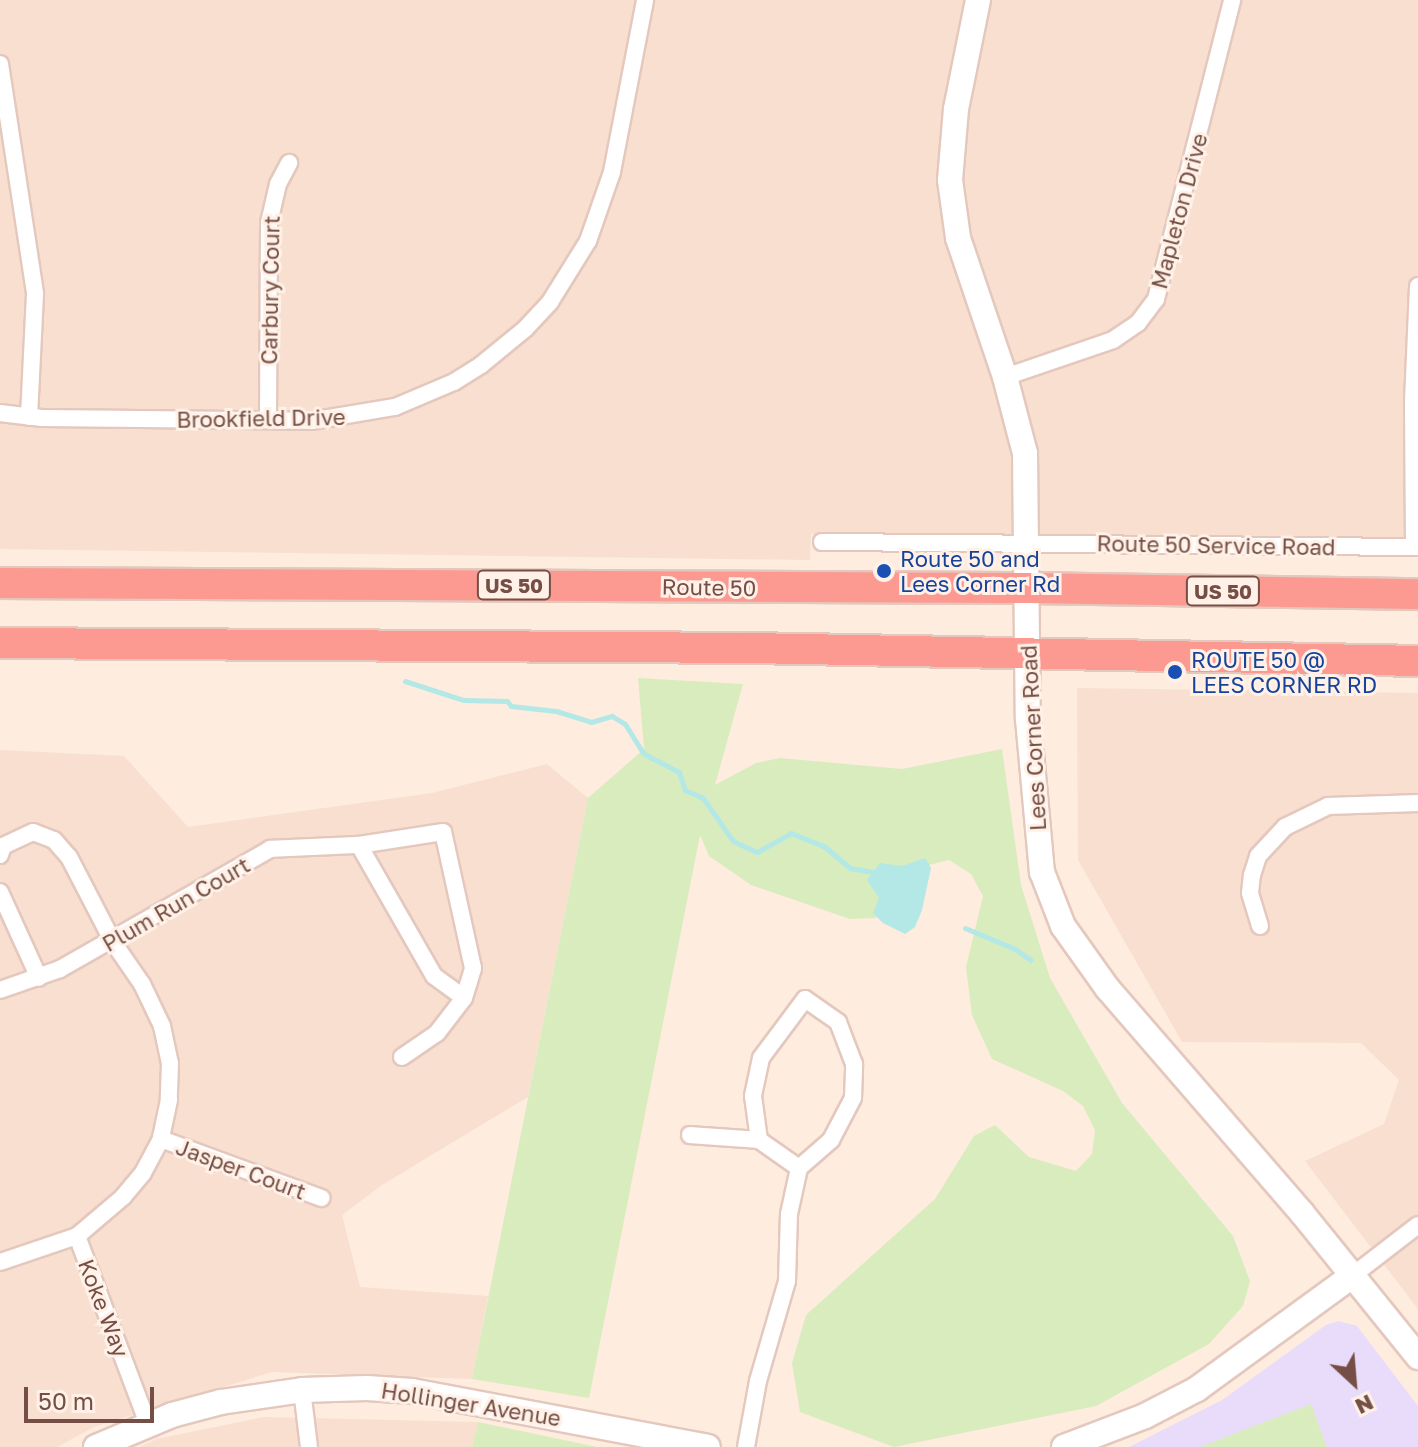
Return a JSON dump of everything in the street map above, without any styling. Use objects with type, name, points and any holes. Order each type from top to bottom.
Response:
[{"type":"highway","name":"Route 50","points":[[0,583],[1028,588],[1418,594]]},
{"type":"highway","points":[[0,643],[1027,653],[1418,661]]},
{"type":"street","name":"Brookfield Drive","points":[[0,413],[29,417],[268,420],[354,416],[425,396],[490,359],[550,302],[571,273],[602,207],[645,0]]},
{"type":"street","name":"Lees Corner Road","points":[[978,0],[956,109],[950,180],[958,238],[1005,377],[1025,453],[1029,734],[1040,860],[1063,926],[1147,1038],[1302,1213],[1418,1357]]},
{"type":"street","name":"Mapleton Drive","points":[[1005,377],[1113,340],[1138,323],[1156,299],[1163,284],[1232,0]]},
{"type":"street","points":[[0,64],[35,294],[29,417]]},
{"type":"street","name":"Carbury Court","points":[[268,420],[269,223],[278,184],[289,163]]},
{"type":"street","points":[[1416,547],[1413,401],[1418,286]]},
{"type":"street","name":"Route 50 Service Road","points":[[822,542],[1416,547]]},
{"type":"street","points":[[1260,926],[1250,893],[1252,875],[1258,856],[1285,827],[1328,806],[1418,803]]},
{"type":"street","name":"Jasper Court","points":[[0,855],[3,846],[33,832],[54,840],[69,857],[113,942],[142,984],[162,1026],[170,1063],[169,1100],[161,1139],[143,1173],[123,1197],[77,1236],[0,1262]]},
{"type":"street","name":"Plum Run Court","points":[[0,990],[39,978],[113,942],[270,849],[359,845],[443,832],[473,968],[464,998]]},
{"type":"street","points":[[359,845],[434,976],[464,998],[437,1033],[402,1057]]},
{"type":"street","points":[[0,892],[39,978]]},
{"type":"street","points":[[746,1447],[758,1381],[787,1281],[789,1214],[799,1168],[831,1140],[853,1098],[854,1064],[838,1022],[805,999],[761,1058],[753,1096],[759,1140]]},
{"type":"street","points":[[690,1135],[759,1140],[799,1168]]},
{"type":"street","name":"Jasper Court","points":[[161,1139],[321,1198]]},
{"type":"street","points":[[1064,1447],[1145,1416],[1197,1389],[1418,1225]]},
{"type":"street","name":"Koke Way","points":[[77,1236],[148,1424]]},
{"type":"street","points":[[302,1390],[309,1447]]},
{"type":"street","name":"Hollinger Avenue","points":[[96,1447],[148,1424],[221,1402],[302,1390],[412,1391],[708,1447]]},
{"type":"shaded area","points":[[0,0],[1418,0],[1418,540],[811,534],[810,560],[0,549]]},
{"type":"shaded area","points":[[1077,688],[1418,693],[1418,1309],[1305,1161],[1384,1124],[1399,1080],[1361,1043],[1182,1042],[1078,860]]},
{"type":"shaded area","points":[[0,750],[124,756],[188,827],[432,793],[547,764],[588,798],[528,1097],[382,1185],[342,1215],[360,1287],[488,1296],[472,1379],[272,1372],[94,1427],[57,1447],[0,1447]]},
{"type":"shaded area","points":[[1338,1321],[1357,1326],[1418,1406],[1418,1447],[1129,1447],[1222,1400],[1326,1325]]},
{"type":"shaded area","points":[[264,1417],[478,1422],[472,1447],[140,1447],[156,1439]]},
{"type":"green space","points":[[638,678],[743,684],[715,785],[756,763],[780,758],[902,769],[1002,749],[1021,885],[1050,978],[1122,1103],[1233,1236],[1250,1281],[1243,1306],[1209,1344],[1096,1406],[894,1447],[800,1412],[792,1363],[806,1315],[935,1199],[974,1136],[995,1125],[1029,1157],[1076,1171],[1092,1154],[1095,1130],[1083,1106],[1063,1091],[992,1059],[972,1015],[966,967],[983,896],[971,874],[949,860],[925,866],[896,907],[875,918],[850,919],[751,885],[709,856],[700,835],[589,1398],[472,1379],[588,798],[644,749]]},
{"type":"green space","points":[[1311,1404],[1327,1447],[1200,1447]]},
{"type":"green space","points":[[478,1422],[597,1447],[472,1447]]},
{"type":"water","points":[[925,858],[931,868],[922,910],[915,927],[905,934],[883,923],[873,913],[879,898],[867,880],[880,863],[902,866]]},
{"type":"waterway","points":[[405,681],[463,700],[507,701],[511,706],[556,711],[591,722],[612,716],[625,724],[643,753],[655,760]]},
{"type":"waterway","points":[[658,761],[679,772],[685,790],[703,798],[733,841],[757,852],[791,833],[825,847],[850,868],[872,872]]},
{"type":"waterway","points":[[965,928],[1015,949],[1031,960]]},
{"type":"place","name":"Route 50 and Lees Corner Rd","points":[[884,571]]},
{"type":"place","name":"ROUTE 50 @ LEES CORNER RD","points":[[1175,672]]}]
